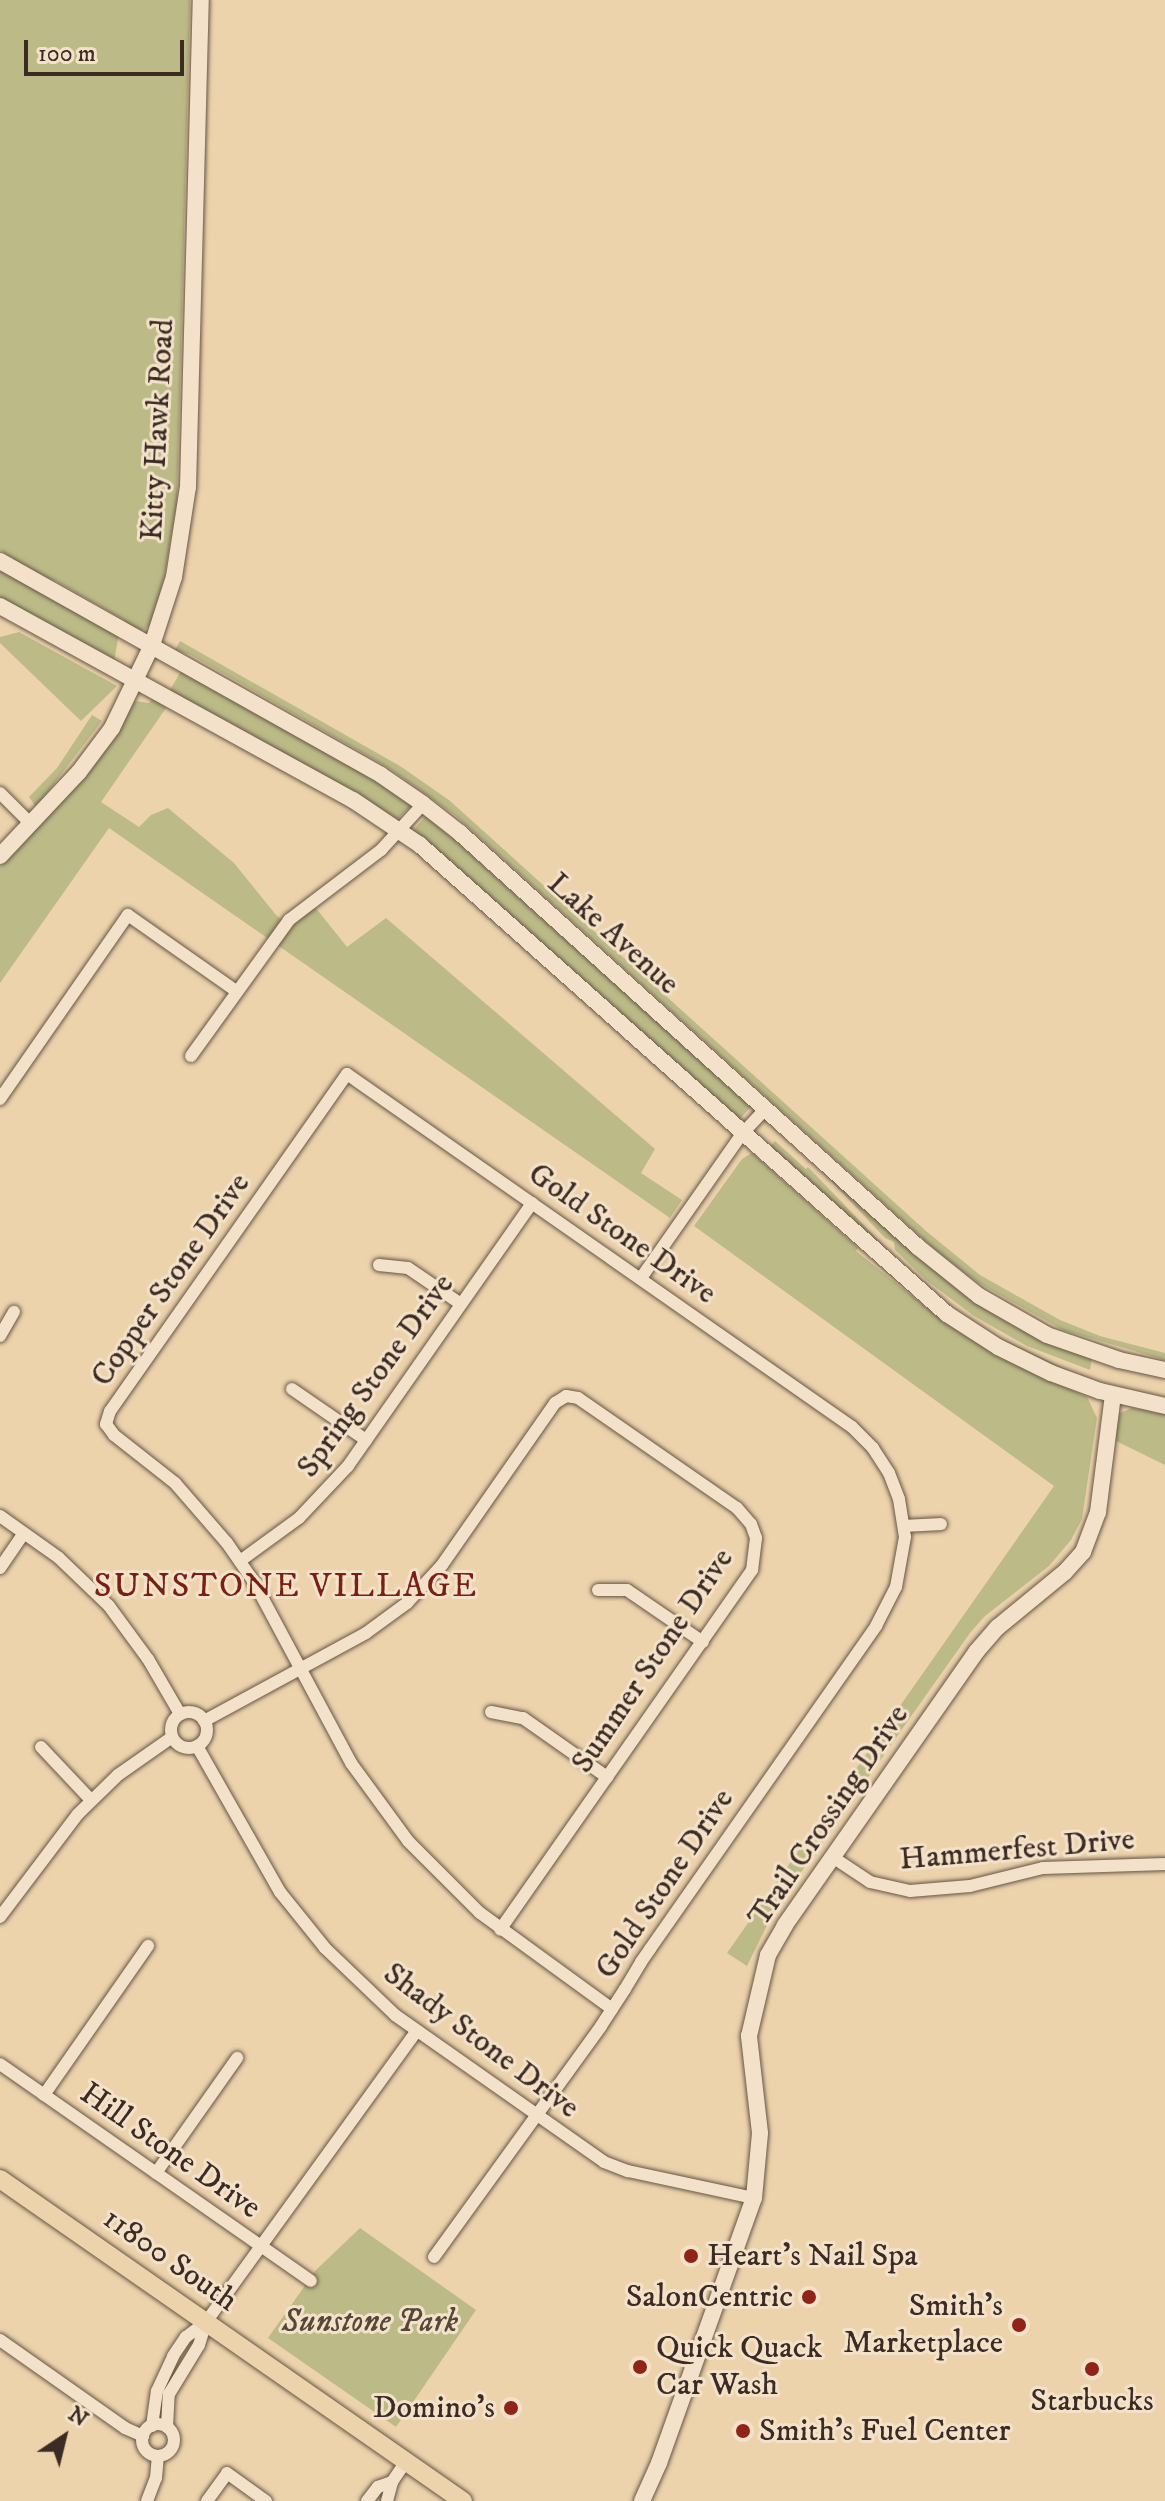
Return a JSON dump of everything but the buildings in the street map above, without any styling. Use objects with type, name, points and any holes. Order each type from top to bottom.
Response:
[{"type":"main road","name":"11800 South","points":[[0,2179],[463,2501]]},
{"type":"street","name":"Kitty Hawk Road","points":[[0,856],[91,758],[112,728],[152,645],[174,577],[187,498],[201,0]]},
{"type":"street","name":"Lake Avenue","points":[[0,561],[381,775],[423,804],[460,833],[940,1267],[995,1307],[1047,1335],[1119,1360],[1165,1370]]},
{"type":"street","name":"Lake Avenue","points":[[0,606],[400,829],[947,1314],[1023,1359],[1113,1395],[1165,1406]]},
{"type":"street","points":[[0,793],[31,824]]},
{"type":"street","points":[[191,1056],[298,910],[381,850],[423,804]]},
{"type":"street","points":[[0,1099],[128,915],[236,991]]},
{"type":"street","name":"Gold Stone Drive","points":[[347,1074],[863,1437],[889,1473],[904,1526],[900,1574],[884,1614],[612,2009],[434,2257]]},
{"type":"street","name":"Copper Stone Drive","points":[[347,1074],[107,1419],[111,1432],[188,1496],[240,1561],[351,1763],[393,1822],[443,1879],[500,1930],[612,2009]]},
{"type":"street","points":[[641,1278],[742,1134],[765,1109]]},
{"type":"street","name":"Spring Stone Drive","points":[[240,1561],[317,1502],[366,1440],[532,1203]]},
{"type":"street","points":[[379,1265],[408,1268],[461,1304]]},
{"type":"street","points":[[0,1336],[14,1312]]},
{"type":"street","points":[[292,1389],[366,1440]]},
{"type":"street","name":"Trail Crossing Drive","points":[[642,2501],[659,2463],[754,2198],[760,2133],[749,2059],[752,2012],[768,1955],[785,1925],[984,1642],[1065,1572],[1083,1552],[1098,1512],[1113,1395]]},
{"type":"street","name":"Summer Stone Drive","points":[[300,1669],[373,1629],[420,1591],[555,1403],[566,1396],[578,1398],[737,1508],[751,1524],[757,1546],[752,1570],[500,1930]]},
{"type":"street","points":[[0,1516],[72,1569],[109,1606],[142,1649],[180,1714]]},
{"type":"street","points":[[904,1526],[941,1524]]},
{"type":"street","points":[[0,1568],[24,1533]]},
{"type":"street","points":[[598,1590],[627,1590],[703,1642]]},
{"type":"street","points":[[204,1721],[300,1669]]},
{"type":"street","points":[[491,1712],[523,1718],[607,1777]]},
{"type":"street","points":[[196,1713],[204,1721],[205,1737],[197,1746],[186,1747],[172,1737],[172,1722],[180,1714],[196,1713]]},
{"type":"street","points":[[3,1908],[56,1838],[91,1800],[134,1762],[172,1737]]},
{"type":"street","name":"Shady Stone Drive","points":[[197,1746],[258,1856],[294,1911],[359,1984],[416,2032],[612,2166],[754,2198]]},
{"type":"street","points":[[41,1747],[91,1800]]},
{"type":"street","name":"Hammerfest Drive","points":[[834,1858],[870,1882],[910,1891],[970,1886],[1043,1868],[1165,1864]]},
{"type":"street","points":[[44,2095],[148,1946]]},
{"type":"street","points":[[143,2436],[152,2426],[157,2391],[167,2365],[186,2337],[206,2322],[260,2245],[318,2172],[416,2032]]},
{"type":"street","points":[[156,2173],[237,2058]]},
{"type":"street","name":"Hill Stone Drive","points":[[0,2064],[311,2281]]},
{"type":"street","points":[[143,2436],[146,2450],[158,2456],[168,2453],[174,2445],[173,2435],[167,2427],[169,2394],[199,2345],[206,2322]]},
{"type":"street","points":[[0,2340],[125,2428],[143,2436]]},
{"type":"street","points":[[152,2426],[167,2427]]},
{"type":"street","points":[[147,2501],[156,2478],[158,2456]]},
{"type":"street","points":[[387,2501],[392,2482],[406,2461]]},
{"type":"street","points":[[207,2501],[227,2473],[266,2501]]},
{"type":"street","points":[[367,2501],[378,2487],[392,2482]]},
{"type":"green space","points":[[0,0],[190,0],[177,502],[164,579],[150,624],[144,630],[138,631],[127,625],[124,620],[56,581],[44,579],[0,550]]},
{"type":"green space","points":[[0,565],[119,633],[114,662],[0,601]]},
{"type":"green space","points":[[19,632],[117,686],[81,721],[0,643],[0,637]]},
{"type":"green space","points":[[180,641],[400,766],[449,800],[926,1231],[980,1275],[1060,1320],[1100,1336],[1165,1353],[1165,1360],[1063,1330],[977,1282],[940,1254],[456,816],[389,768],[191,655],[175,650]]},
{"type":"green space","points":[[182,669],[380,782],[412,805],[396,820],[169,692]]},
{"type":"green space","points":[[153,697],[166,708],[101,802],[139,827],[151,815],[168,808],[234,863],[276,915],[291,927],[315,907],[347,947],[386,918],[655,1149],[641,1173],[682,1200],[670,1218],[109,828],[0,983],[0,867],[116,733],[135,701],[149,703]]},
{"type":"green space","points":[[92,715],[102,721],[36,807],[29,797],[57,768]]},
{"type":"green space","points":[[427,815],[751,1107],[737,1122],[413,831]]},
{"type":"green space","points":[[775,1141],[806,1169],[808,1167],[909,1272],[952,1308],[987,1332],[1072,1372],[1070,1374],[1001,1342],[938,1301],[768,1149]]},
{"type":"green space","points":[[798,1146],[906,1244],[1092,1358],[1090,1370],[1027,1346],[974,1316],[926,1280],[895,1250],[894,1242],[885,1238]]},
{"type":"green space","points":[[752,1153],[858,1248],[856,1251],[933,1313],[1000,1356],[1087,1397],[1097,1418],[1082,1519],[1071,1540],[1049,1566],[985,1616],[970,1633],[775,1909],[747,1966],[727,1953],[1054,1486],[694,1226],[742,1159]]},
{"type":"green space","points":[[1132,1408],[1165,1414],[1165,1465],[1114,1440],[1118,1414]]},
{"type":"green space","name":"Sunstone Park","points":[[360,2228],[476,2310],[396,2427],[268,2338],[316,2270]]},
{"type":"place","name":"Heart's Nail Spa","points":[[691,2256]]},
{"type":"place","name":"SalonCentric","points":[[809,2297]]},
{"type":"place","name":"Smith's Marketplace","points":[[1019,2325]]},
{"type":"place","name":"Quick Quack Car Wash","points":[[640,2367]]},
{"type":"place","name":"Starbucks","points":[[1092,2369]]},
{"type":"place","name":"Domino's","points":[[511,2408]]},
{"type":"place","name":"Smith's Fuel Center","points":[[743,2431]]},
{"type":"district","name":"SUNSTONE VILLAGE","points":[[286,1587]]}]
